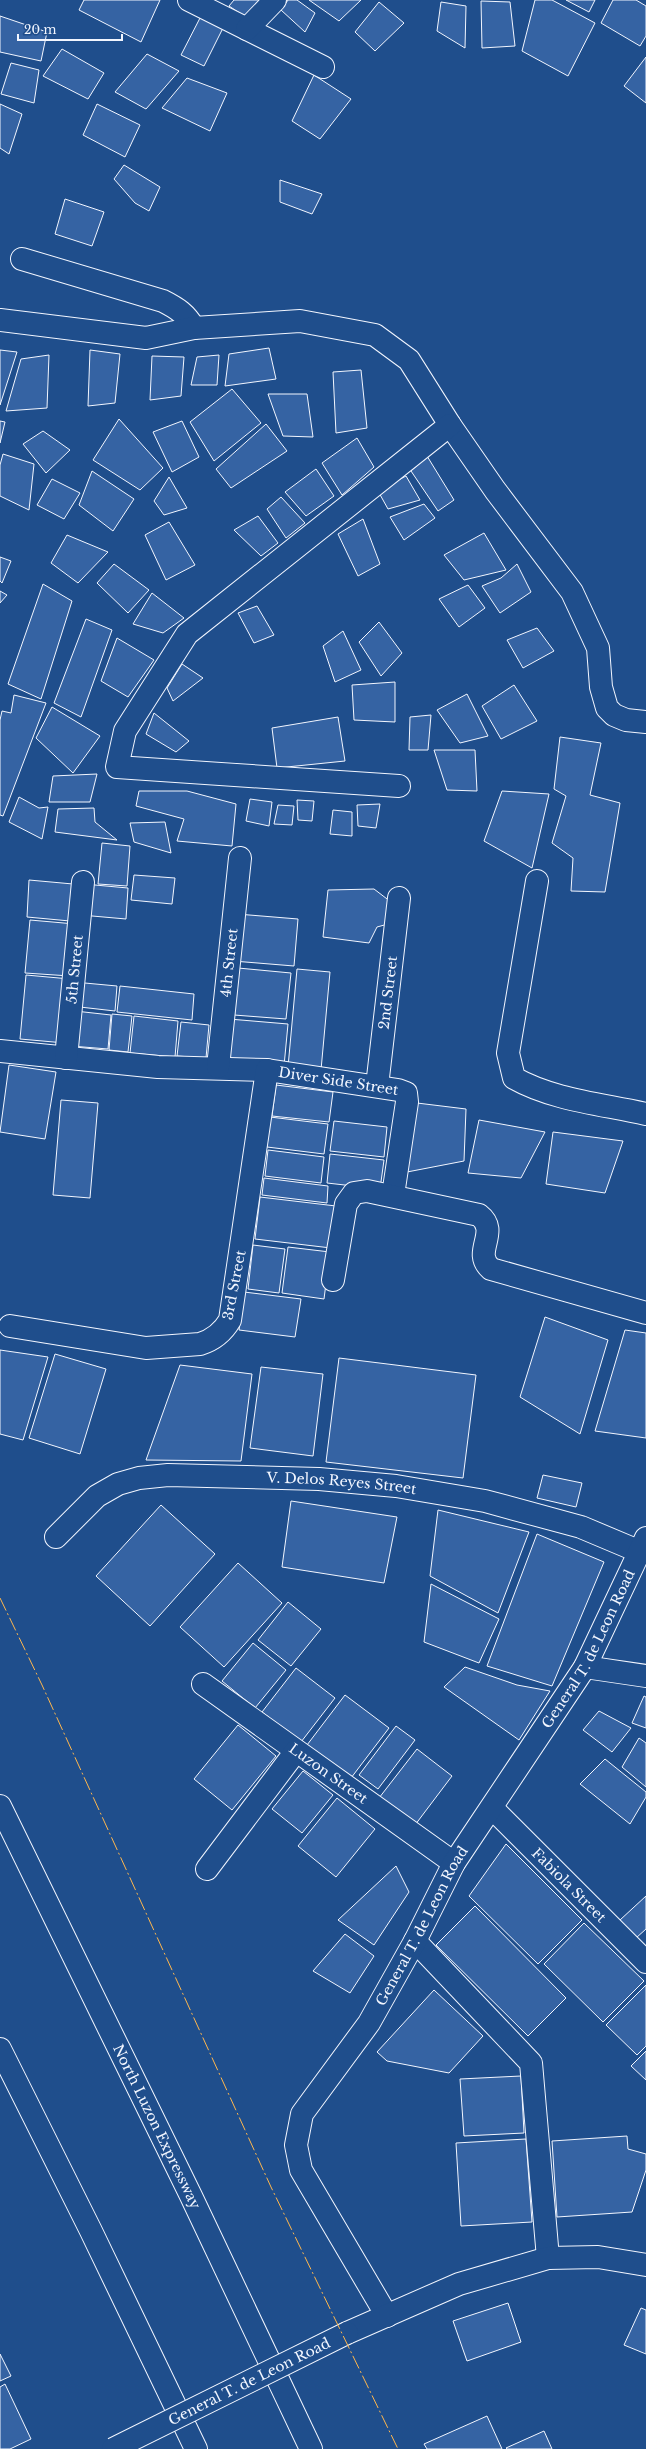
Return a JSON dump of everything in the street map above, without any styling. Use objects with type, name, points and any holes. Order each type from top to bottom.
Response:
[{"type":"main road","points":[[189,0],[323,67]]},
{"type":"main road","points":[[247,29],[275,0]]},
{"type":"main road","points":[[22,259],[163,301],[178,308],[188,318],[194,328]]},
{"type":"main road","points":[[0,320],[146,338],[194,328],[300,321],[375,336],[408,360],[450,425],[572,592],[598,648],[602,687],[607,708],[614,715],[626,720],[646,722]]},
{"type":"main road","points":[[399,786],[117,767],[125,731],[188,634],[450,425]]},
{"type":"main road","name":"4th Street","points":[[218,1067],[240,858]]},
{"type":"main road","points":[[537,881],[508,1053],[514,1078],[530,1087],[548,1093],[646,1114]]},
{"type":"main road","name":"5th Street","points":[[66,1058],[83,882]]},
{"type":"main road","name":"2nd Street","points":[[377,1086],[399,898]]},
{"type":"main road","name":"Diver Side Street","points":[[0,1051],[158,1067],[218,1067],[267,1070],[377,1086],[406,1093],[408,1102],[393,1195]]},
{"type":"main road","name":"3rd Street","points":[[10,1326],[146,1348],[200,1344],[208,1342],[225,1328],[230,1320],[267,1070]]},
{"type":"main road","points":[[333,1280],[346,1204],[354,1193],[367,1191],[393,1195],[480,1214],[486,1220],[488,1227],[483,1256],[484,1264],[491,1269],[646,1312]]},
{"type":"main road","name":"V. Delos Reyes Street","points":[[56,1537],[97,1496],[118,1484],[139,1478],[168,1475],[319,1479],[396,1486],[485,1501],[642,1544]]},
{"type":"main road","name":"General T. de Leon Road","points":[[387,2316],[301,2170],[296,2145],[302,2114],[369,2023],[415,1941],[454,1863],[585,1667],[642,1544]]},
{"type":"main road","points":[[585,1667],[646,1676]]},
{"type":"main road","name":"Luzon Street","points":[[203,1684],[454,1863]]},
{"type":"main road","points":[[207,1869],[296,1751]]},
{"type":"main road","name":"North Luzon Expressway","points":[[0,1806],[191,2196],[311,2449]]},
{"type":"main road","name":"Fabiola Street","points":[[492,1808],[646,1962]]},
{"type":"main road","points":[[415,1941],[531,2063],[548,2258]]},
{"type":"main road","points":[[0,2049],[91,2231],[196,2449]]},
{"type":"main road","name":"General T. de Leon Road","points":[[114,2449],[347,2333],[458,2284],[548,2258],[598,2257],[646,2265]]},
{"type":"building","points":[[84,0],[160,0],[141,42],[79,10]]},
{"type":"building","points":[[234,0],[259,0],[260,2],[244,16],[229,6]]},
{"type":"building","points":[[288,0],[297,0],[315,13],[305,32],[281,10]]},
{"type":"building","points":[[309,0],[361,0],[339,21]]},
{"type":"building","points":[[535,0],[552,0],[595,23],[568,76],[522,51]]},
{"type":"building","points":[[566,0],[595,0],[589,12]]},
{"type":"building","points":[[613,0],[636,0],[646,6],[646,36],[640,46],[601,23]]},
{"type":"building","points":[[481,1],[510,2],[515,46],[482,48]]},
{"type":"building","points":[[379,2],[404,23],[375,51],[355,32]]},
{"type":"building","points":[[441,2],[466,6],[465,48],[437,31]]},
{"type":"building","points":[[0,16],[47,32],[41,61],[0,52]]},
{"type":"building","points":[[200,18],[224,26],[204,66],[181,55]]},
{"type":"building","points":[[62,49],[104,73],[88,99],[43,76]]},
{"type":"building","points":[[147,54],[179,71],[146,109],[115,92]]},
{"type":"building","points":[[646,57],[646,103],[624,86]]},
{"type":"building","points":[[11,63],[39,70],[34,103],[1,94]]},
{"type":"building","points":[[314,75],[351,99],[320,139],[292,121]]},
{"type":"building","points":[[187,78],[227,93],[210,131],[162,108]]},
{"type":"building","points":[[0,104],[22,114],[9,154],[0,148]]},
{"type":"building","points":[[97,104],[140,125],[125,157],[83,135]]},
{"type":"building","points":[[124,165],[160,187],[149,211],[135,203],[114,179]]},
{"type":"building","points":[[280,180],[322,194],[312,214],[280,202]]},
{"type":"building","points":[[65,199],[104,212],[92,246],[55,234]]},
{"type":"building","points":[[269,348],[276,379],[225,386],[229,354]]},
{"type":"building","points":[[0,350],[17,352],[0,405]]},
{"type":"building","points":[[90,350],[120,354],[115,403],[88,406]]},
{"type":"building","points":[[49,355],[47,408],[6,411],[21,359]]},
{"type":"building","points":[[219,355],[217,385],[191,385],[197,357]]},
{"type":"building","points":[[152,356],[184,357],[181,396],[150,400]]},
{"type":"building","points":[[361,370],[367,428],[336,433],[333,372]]},
{"type":"building","points":[[232,389],[261,423],[214,461],[190,422]]},
{"type":"building","points":[[268,394],[307,394],[313,437],[283,436]]},
{"type":"building","points":[[119,419],[163,468],[140,490],[93,460]]},
{"type":"building","points":[[0,421],[5,422],[0,443]]},
{"type":"building","points":[[182,421],[199,457],[172,472],[153,432]]},
{"type":"building","points":[[266,424],[287,451],[231,488],[216,469]]},
{"type":"building","points":[[43,431],[70,450],[46,473],[23,444]]},
{"type":"building","points":[[357,438],[374,467],[342,495],[322,463]]},
{"type":"building","points":[[3,454],[34,464],[29,510],[0,496],[0,465]]},
{"type":"building","points":[[427,456],[454,500],[438,511],[411,471]]},
{"type":"building","points":[[316,469],[334,496],[306,516],[285,492]]},
{"type":"building","points":[[92,471],[134,499],[113,531],[79,505]]},
{"type":"building","points":[[406,476],[420,500],[388,509],[378,491]]},
{"type":"building","points":[[169,477],[187,508],[164,515],[154,501]]},
{"type":"building","points":[[52,479],[80,493],[64,519],[37,505]]},
{"type":"building","points":[[281,497],[305,523],[286,538],[267,509]]},
{"type":"building","points":[[424,504],[435,518],[404,540],[390,517]]},
{"type":"building","points":[[258,516],[278,543],[261,556],[234,530]]},
{"type":"building","points":[[363,519],[380,564],[358,576],[338,534]]},
{"type":"building","points":[[169,522],[195,565],[166,580],[145,535]]},
{"type":"building","points":[[484,533],[506,570],[464,580],[444,555]]},
{"type":"building","points":[[67,535],[108,552],[78,583],[51,563]]},
{"type":"building","points":[[0,557],[11,561],[2,583],[0,581]]},
{"type":"building","points":[[114,564],[149,590],[128,613],[97,583]]},
{"type":"building","points":[[517,564],[531,592],[500,613],[482,586],[501,578]]},
{"type":"building","points":[[43,584],[72,601],[41,699],[8,684]]},
{"type":"building","points":[[468,585],[485,608],[459,627],[439,599]]},
{"type":"building","points":[[0,591],[7,595],[0,603]]},
{"type":"building","points":[[152,593],[184,618],[163,633],[133,624]]},
{"type":"building","points":[[257,606],[274,635],[254,643],[238,613]]},
{"type":"building","points":[[86,619],[112,630],[81,717],[54,703]]},
{"type":"building","points":[[379,622],[402,653],[381,676],[359,642]]},
{"type":"building","points":[[537,628],[554,651],[523,668],[507,640]]},
{"type":"building","points":[[343,631],[361,670],[335,682],[323,646]]},
{"type":"building","points":[[117,638],[154,660],[128,697],[101,681]]},
{"type":"building","points":[[182,664],[203,678],[173,701],[167,688]]},
{"type":"building","points":[[395,682],[395,722],[354,720],[352,685]]},
{"type":"building","points":[[514,685],[537,721],[501,739],[482,706]]},
{"type":"building","points":[[467,694],[488,736],[460,743],[437,710]]},
{"type":"building","points":[[14,695],[46,703],[3,816],[0,815],[0,720],[2,711],[11,713]]},
{"type":"building","points":[[52,707],[100,736],[73,773],[36,738]]},
{"type":"building","points":[[154,713],[189,741],[176,752],[146,734]]},
{"type":"building","points":[[431,715],[428,750],[409,750],[410,717]]},
{"type":"building","points":[[338,717],[345,761],[277,768],[272,728]]},
{"type":"building","points":[[560,737],[601,743],[590,795],[620,803],[605,892],[571,891],[573,858],[552,843],[566,796],[554,789]]},
{"type":"building","points":[[434,750],[475,750],[477,791],[447,790]]},
{"type":"building","points":[[97,774],[90,802],[49,802],[53,776]]},
{"type":"building","points":[[139,791],[187,791],[236,804],[232,846],[177,841],[184,819],[136,806]]},
{"type":"building","points":[[502,791],[549,794],[532,868],[484,841]]},
{"type":"building","points":[[19,797],[39,808],[48,807],[42,839],[9,822]]},
{"type":"building","points":[[250,799],[272,802],[269,826],[246,821]]},
{"type":"building","points":[[297,800],[314,801],[312,821],[298,820]]},
{"type":"building","points":[[380,804],[376,828],[358,826],[357,805]]},
{"type":"building","points":[[278,805],[294,806],[292,825],[274,824]]},
{"type":"building","points":[[94,808],[95,822],[117,840],[55,832],[58,809]]},
{"type":"building","points":[[333,810],[352,812],[352,836],[330,834]]},
{"type":"building","points":[[165,822],[171,853],[134,842],[130,823]]},
{"type":"building","points":[[102,843],[130,846],[127,886],[98,884]]},
{"type":"building","points":[[134,875],[175,878],[172,904],[131,900]]},
{"type":"building","points":[[29,880],[73,884],[70,921],[27,917]]},
{"type":"building","points":[[84,884],[128,888],[126,919],[81,915]]},
{"type":"building","points":[[374,889],[391,902],[388,924],[377,927],[369,943],[323,937],[328,890]]},
{"type":"building","points":[[237,914],[298,919],[294,966],[233,961]]},
{"type":"building","points":[[30,920],[75,924],[70,976],[25,973]]},
{"type":"building","points":[[238,968],[291,973],[286,1019],[234,1015]]},
{"type":"building","points":[[297,969],[330,972],[321,1070],[288,1067]]},
{"type":"building","points":[[26,975],[70,979],[65,1043],[20,1039]]},
{"type":"building","points":[[74,982],[117,986],[115,1011],[71,1006]]},
{"type":"building","points":[[120,986],[194,994],[192,1020],[117,1012]]},
{"type":"building","points":[[75,1011],[111,1015],[108,1049],[71,1046]]},
{"type":"building","points":[[112,1014],[132,1016],[128,1052],[109,1050]]},
{"type":"building","points":[[134,1016],[178,1021],[175,1057],[130,1053]]},
{"type":"building","points":[[229,1019],[288,1024],[284,1066],[225,1061]]},
{"type":"building","points":[[181,1022],[209,1025],[206,1058],[177,1056]]},
{"type":"building","points":[[9,1065],[56,1072],[45,1139],[0,1132]]},
{"type":"building","points":[[276,1085],[333,1092],[329,1122],[272,1116]]},
{"type":"building","points":[[61,1100],[98,1103],[90,1198],[53,1195]]},
{"type":"building","points":[[417,1103],[466,1109],[464,1161],[407,1172]]},
{"type":"building","points":[[270,1117],[328,1124],[324,1154],[267,1147]]},
{"type":"building","points":[[479,1120],[545,1132],[521,1178],[468,1173]]},
{"type":"building","points":[[334,1121],[387,1127],[384,1157],[330,1151]]},
{"type":"building","points":[[553,1132],[623,1141],[605,1193],[546,1184]]},
{"type":"building","points":[[268,1150],[324,1157],[321,1183],[265,1176]]},
{"type":"building","points":[[330,1154],[384,1160],[380,1189],[327,1183]]},
{"type":"building","points":[[264,1178],[328,1186],[327,1203],[262,1195]]},
{"type":"building","points":[[260,1197],[336,1206],[331,1248],[255,1239]]},
{"type":"building","points":[[253,1245],[285,1249],[279,1293],[248,1289]]},
{"type":"building","points":[[288,1247],[330,1252],[324,1299],[282,1293]]},
{"type":"building","points":[[244,1292],[301,1299],[295,1337],[239,1330]]},
{"type":"building","points":[[545,1317],[608,1340],[580,1434],[520,1397]]},
{"type":"building","points":[[625,1330],[646,1333],[646,1438],[595,1431]]},
{"type":"building","points":[[0,1350],[48,1357],[23,1440],[0,1434]]},
{"type":"building","points":[[55,1354],[106,1369],[80,1454],[29,1438]]},
{"type":"building","points":[[339,1358],[476,1375],[463,1478],[326,1462]]},
{"type":"building","points":[[180,1365],[252,1374],[241,1461],[146,1460]]},
{"type":"building","points":[[261,1367],[323,1374],[313,1456],[250,1448]]},
{"type":"building","points":[[543,1475],[582,1483],[576,1507],[537,1498]]},
{"type":"building","points":[[291,1501],[397,1517],[384,1583],[282,1567]]},
{"type":"building","points":[[161,1505],[215,1554],[150,1626],[96,1576]]},
{"type":"building","points":[[438,1510],[529,1532],[498,1613],[430,1576]]},
{"type":"building","points":[[537,1534],[604,1562],[552,1686],[487,1666]]},
{"type":"building","points":[[238,1563],[282,1603],[224,1667],[180,1627]]},
{"type":"building","points":[[431,1584],[499,1619],[479,1663],[424,1642]]},
{"type":"building","points":[[288,1602],[321,1629],[291,1666],[258,1640]]},
{"type":"building","points":[[253,1643],[286,1670],[255,1708],[222,1681]]},
{"type":"building","points":[[465,1667],[517,1685],[550,1691],[519,1740],[444,1687]]},
{"type":"building","points":[[296,1668],[335,1698],[301,1742],[262,1712]]},
{"type":"building","points":[[345,1695],[389,1728],[351,1778],[307,1745]]},
{"type":"building","points":[[644,1696],[646,1697],[646,1728],[632,1723]]},
{"type":"building","points":[[599,1711],[631,1728],[612,1752],[583,1730]]},
{"type":"building","points":[[238,1725],[276,1756],[232,1810],[194,1779]]},
{"type":"building","points":[[396,1726],[415,1740],[378,1789],[359,1775]]},
{"type":"building","points":[[639,1738],[646,1743],[646,1787],[622,1767]]},
{"type":"building","points":[[417,1749],[452,1776],[415,1825],[379,1798]]},
{"type":"building","points":[[605,1759],[646,1792],[646,1797],[630,1824],[580,1784]]},
{"type":"building","points":[[303,1771],[333,1795],[302,1833],[272,1809]]},
{"type":"building","points":[[337,1798],[375,1829],[336,1877],[298,1846]]},
{"type":"building","points":[[506,1844],[582,1920],[538,1964],[469,1896]]},
{"type":"building","points":[[396,1866],[409,1892],[374,1945],[338,1920]]},
{"type":"building","points":[[646,1896],[646,1929],[636,1938],[620,1920]]},
{"type":"building","points":[[475,1906],[566,1998],[528,2036],[436,1945]]},
{"type":"building","points":[[584,1923],[644,1981],[603,2022],[544,1964]]},
{"type":"building","points":[[345,1934],[374,1956],[350,1993],[313,1971]]},
{"type":"building","points":[[646,1985],[646,2046],[637,2055],[606,2025]]},
{"type":"building","points":[[434,1990],[483,2036],[449,2073],[387,2061],[377,2052]]},
{"type":"building","points":[[646,2051],[646,2080],[631,2066]]},
{"type":"building","points":[[521,2076],[524,2133],[464,2136],[460,2079]]},
{"type":"building","points":[[627,2136],[628,2149],[646,2154],[646,2170],[632,2212],[557,2217],[552,2141]]},
{"type":"building","points":[[526,2139],[532,2222],[461,2226],[456,2143]]},
{"type":"building","points":[[508,2303],[521,2342],[467,2361],[453,2321]]},
{"type":"building","points":[[641,2308],[646,2310],[646,2354],[624,2345]]},
{"type":"building","points":[[0,2354],[11,2376],[0,2381]]},
{"type":"building","points":[[5,2384],[31,2439],[10,2449],[0,2449],[0,2387]]},
{"type":"building","points":[[487,2416],[502,2449],[427,2449],[424,2444]]},
{"type":"building","points":[[544,2431],[552,2449],[506,2448]]},
{"type":"power","points":[[0,1598],[42,1685],[271,2187],[398,2449]]}]
